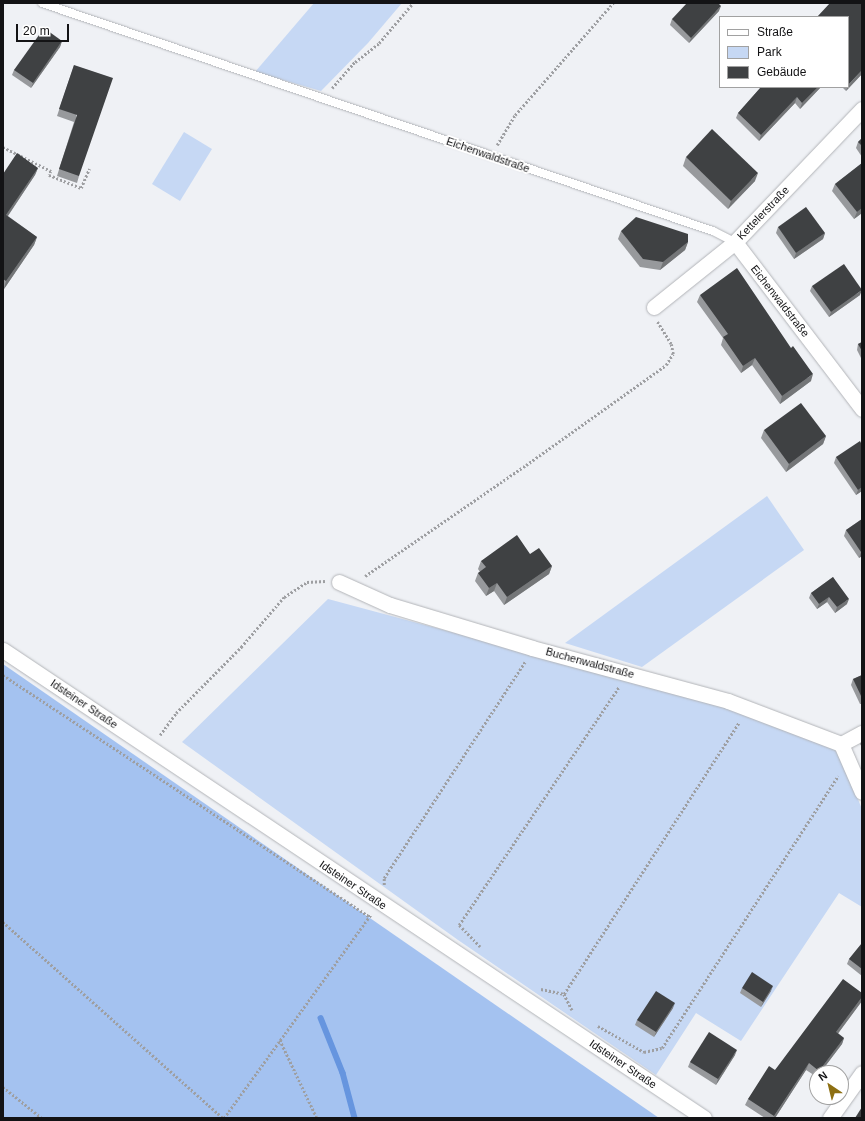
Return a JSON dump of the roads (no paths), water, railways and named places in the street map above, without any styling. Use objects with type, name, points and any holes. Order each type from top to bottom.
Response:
[{"type":"street","name":"Kettelerstraße","points":[[654,307],[735,242],[862,109]]},
{"type":"street","name":"Eichenwaldstraße","points":[[735,242],[862,409]]},
{"type":"street","name":"Buchenwaldstraße","points":[[339,582],[390,605],[532,648],[628,673],[747,708],[841,744]]},
{"type":"street","name":"Idsteiner Straße","points":[[3,650],[379,903],[704,1118]]},
{"type":"street","points":[[862,733],[841,744],[862,792]]},
{"type":"street","points":[[830,1118],[862,1073]]},
{"type":"lane","name":"Eichenwaldstraße","points":[[42,3],[713,231],[735,242]]},
{"type":"waterway","points":[[321,1018],[343,1073],[355,1118]]}]
